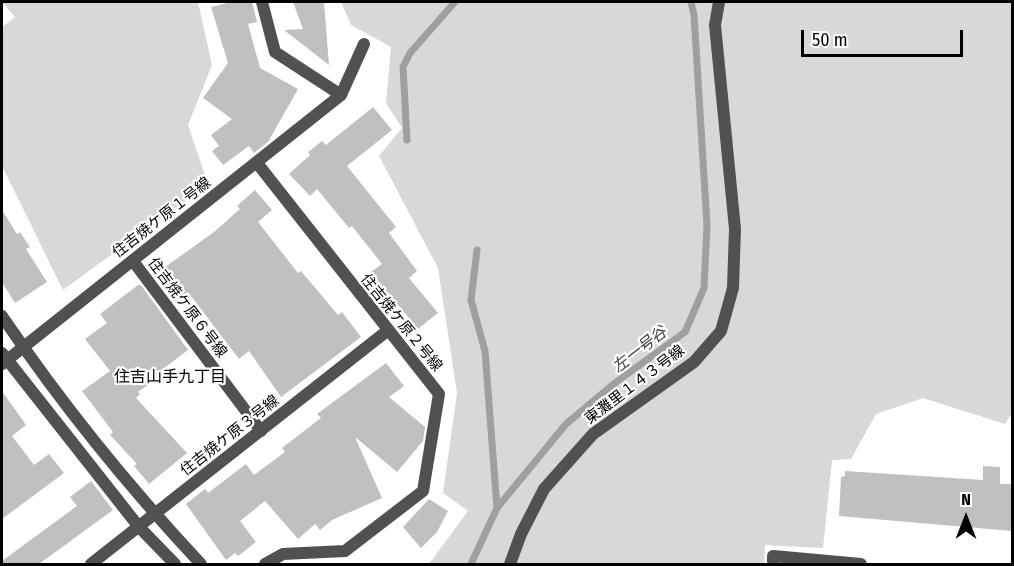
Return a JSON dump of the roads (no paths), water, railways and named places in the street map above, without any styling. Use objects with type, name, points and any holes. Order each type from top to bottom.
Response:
[{"type":"street","points":[[262,2],[275,52],[342,95]]},
{"type":"street","name":"東灘里１４３号線","points":[[510,564],[521,534],[544,489],[593,434],[694,362],[721,331],[733,288],[735,229],[715,25],[719,2]]},
{"type":"street","name":"住吉焼ケ原１号線","points":[[3,359],[23,347],[342,95],[364,44]]},
{"type":"street","name":"住吉焼ケ原２号線","points":[[256,163],[439,394],[423,491],[345,551],[283,554],[265,564]]},
{"type":"street","name":"住吉焼ケ原６号線","points":[[133,261],[261,431]]},
{"type":"street","points":[[2,316],[23,347],[155,515],[201,564]]},
{"type":"street","name":"住吉焼ケ原３号線","points":[[91,564],[387,331]]},
{"type":"street","points":[[3,359],[139,527],[175,564]]},
{"type":"street","points":[[773,564],[773,556],[861,564]]},
{"type":"waterway","points":[[407,140],[403,67],[410,53],[455,2]]},
{"type":"waterway","name":"左一号谷","points":[[471,564],[497,508],[566,424],[615,383],[685,332],[704,288],[707,225],[694,15],[691,2]]},
{"type":"waterway","points":[[477,250],[471,300],[485,351],[497,508]]},
{"type":"district","name":"住吉山手九丁目","points":[[170,378]]}]
